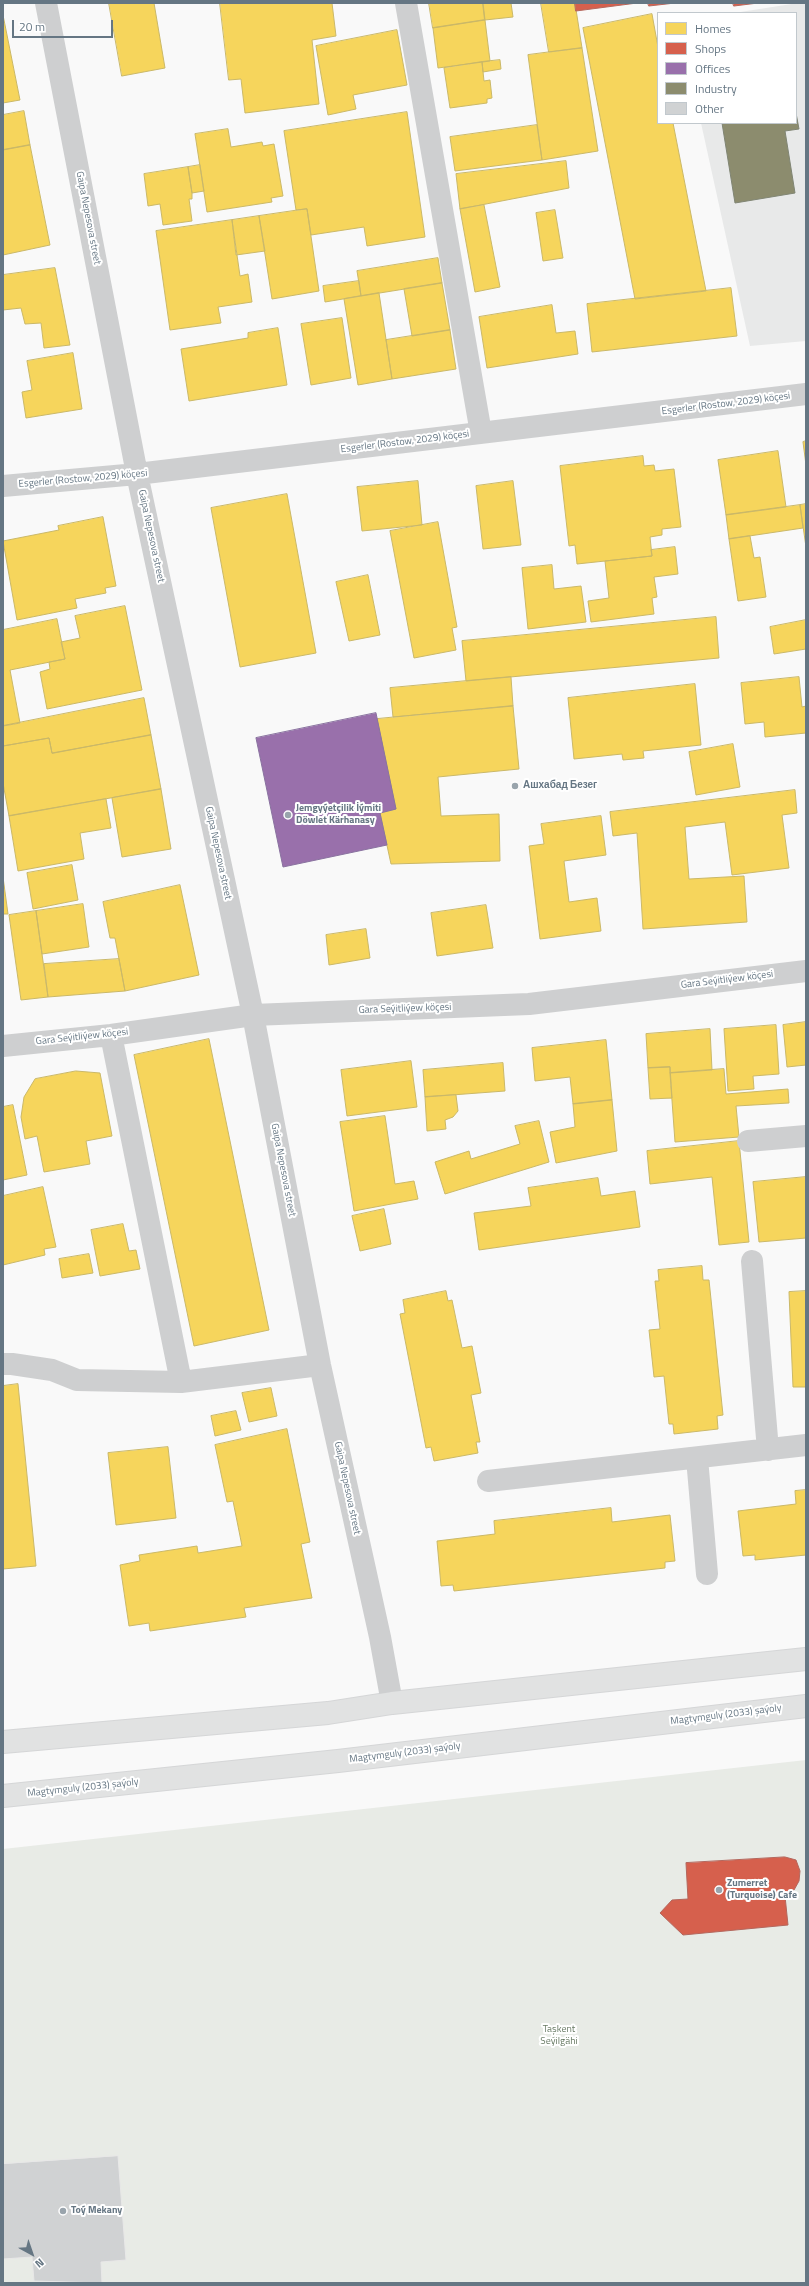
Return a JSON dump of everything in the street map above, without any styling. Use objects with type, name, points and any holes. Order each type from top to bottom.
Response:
[{"type":"main road","points":[[3,1742],[328,1713],[392,1703],[806,1658]]},
{"type":"main road","name":"Magtymguly (2033) şaýoly","points":[[3,1796],[338,1761],[806,1706]]},
{"type":"street","name":"Gaipa Nepesova street","points":[[46,3],[138,474],[253,1015],[320,1365],[380,1638],[392,1703]]},
{"type":"street","points":[[406,3],[481,433]]},
{"type":"street","name":"Esgerler (Rostow, 2029) köçesi","points":[[3,486],[138,474],[806,394]]},
{"type":"street","name":"Gara Seýitliýew köçesi","points":[[3,1046],[111,1035],[253,1015],[529,1004],[806,971]]},
{"type":"street","points":[[111,1035],[181,1382]]},
{"type":"street","points":[[748,1141],[806,1136]]},
{"type":"street","points":[[752,1261],[768,1450]]},
{"type":"street","points":[[3,1364],[52,1370],[76,1380],[181,1382],[320,1365]]},
{"type":"street","points":[[488,1481],[806,1445]]},
{"type":"street","points":[[697,1458],[707,1574]]},
{"type":"shaded area","points":[[806,3],[806,341],[750,346],[701,124],[797,124],[797,12],[740,12]]},
{"type":"green space","name":"Taşkent Seýilgähi","points":[[806,1760],[806,2283],[3,2283],[3,1849]]},
{"type":"building: Homes","points":[[109,3],[154,3],[165,68],[122,76]]},
{"type":"building: Homes","points":[[220,3],[332,3],[336,36],[312,40],[319,104],[245,113],[241,79],[229,80]]},
{"type":"building: Homes","points":[[429,3],[483,3],[485,20],[433,28]]},
{"type":"building: Homes","points":[[483,3],[511,3],[513,17],[485,20]]},
{"type":"building: Homes","points":[[541,3],[575,3],[582,48],[549,52]]},
{"type":"building: Homes","points":[[652,14],[657,42],[657,124],[673,124],[706,291],[635,299],[583,28]]},
{"type":"building: Homes","points":[[3,15],[20,100],[3,103]]},
{"type":"building: Homes","points":[[485,20],[490,61],[438,68],[433,28]]},
{"type":"building: Homes","points":[[397,30],[407,85],[353,95],[356,109],[328,115],[316,46]]},
{"type":"building: Homes","points":[[582,48],[598,151],[542,160],[528,55]]},
{"type":"building: Homes","points":[[500,60],[501,69],[483,72],[482,62]]},
{"type":"building: Homes","points":[[482,62],[484,81],[490,80],[492,98],[487,99],[487,103],[450,108],[444,68]]},
{"type":"building: Homes","points":[[24,111],[30,145],[3,150],[3,115]]},
{"type":"building: Homes","points":[[407,112],[425,237],[367,246],[364,227],[311,235],[307,209],[296,210],[284,131]]},
{"type":"building: Homes","points":[[537,125],[542,160],[455,171],[450,137]]},
{"type":"building: Homes","points":[[228,129],[231,147],[262,142],[263,146],[274,144],[283,196],[271,198],[272,202],[207,212],[195,134]]},
{"type":"building: Homes","points":[[30,145],[50,245],[3,255],[3,150]]},
{"type":"building: Homes","points":[[566,161],[569,188],[460,209],[456,174]]},
{"type":"building: Homes","points":[[200,165],[204,191],[192,193],[188,167]]},
{"type":"building: Homes","points":[[188,167],[192,193],[192,199],[189,199],[192,221],[163,225],[160,204],[148,206],[144,174]]},
{"type":"building: Homes","points":[[484,205],[500,287],[475,292],[460,209]]},
{"type":"building: Homes","points":[[307,209],[319,291],[272,299],[259,216]]},
{"type":"building: Homes","points":[[555,210],[563,258],[543,261],[536,213]]},
{"type":"building: Homes","points":[[259,216],[265,251],[236,255],[232,220]]},
{"type":"building: Homes","points":[[232,220],[240,276],[248,274],[252,302],[218,307],[221,323],[170,330],[156,231]]},
{"type":"building: Homes","points":[[438,258],[442,283],[361,296],[357,271]]},
{"type":"building: Homes","points":[[55,268],[70,345],[44,348],[41,323],[25,324],[21,308],[3,310],[3,275]]},
{"type":"building: Homes","points":[[359,281],[361,296],[325,302],[323,286]]},
{"type":"building: Homes","points":[[442,283],[450,330],[412,336],[404,289]]},
{"type":"building: Homes","points":[[731,288],[737,336],[592,352],[587,304]]},
{"type":"building: Homes","points":[[379,293],[392,379],[358,385],[344,299]]},
{"type":"building: Homes","points":[[552,305],[556,333],[575,331],[578,354],[487,368],[479,317]]},
{"type":"building: Homes","points":[[342,318],[351,378],[311,385],[301,324]]},
{"type":"building: Homes","points":[[278,328],[287,385],[189,401],[181,349],[248,338],[248,333]]},
{"type":"building: Homes","points":[[450,330],[456,369],[392,379],[386,340]]},
{"type":"building: Homes","points":[[73,353],[82,409],[26,418],[22,392],[32,390],[27,361]]},
{"type":"building: Homes","points":[[806,441],[806,465],[803,442]]},
{"type":"building: Homes","points":[[778,451],[786,507],[726,515],[718,460]]},
{"type":"building: Homes","points":[[643,456],[644,466],[654,465],[655,471],[674,469],[681,527],[662,529],[662,535],[650,537],[652,556],[577,564],[575,545],[569,546],[560,466]]},
{"type":"building: Homes","points":[[418,481],[422,525],[362,531],[357,487]]},
{"type":"building: Homes","points":[[513,481],[521,545],[483,549],[476,486]]},
{"type":"building: Homes","points":[[287,494],[316,653],[240,667],[211,508]]},
{"type":"building: Homes","points":[[806,504],[806,547],[800,505]]},
{"type":"building: Homes","points":[[800,505],[803,528],[729,539],[726,515]]},
{"type":"building: Homes","points":[[103,517],[116,586],[105,588],[106,593],[75,599],[77,608],[17,620],[3,541],[59,530],[58,526]]},
{"type":"building: Homes","points":[[438,522],[457,627],[452,628],[456,650],[414,658],[390,531]]},
{"type":"building: Homes","points":[[750,536],[754,558],[760,557],[766,597],[738,601],[729,539]]},
{"type":"building: Homes","points":[[675,547],[678,574],[654,577],[657,597],[652,598],[654,614],[591,622],[588,601],[609,598],[605,561],[652,556],[651,550]]},
{"type":"building: Homes","points":[[552,565],[554,589],[581,586],[586,622],[528,629],[522,568]]},
{"type":"building: Homes","points":[[368,575],[380,635],[349,641],[336,582]]},
{"type":"building: Homes","points":[[125,606],[142,690],[47,709],[40,672],[50,669],[49,662],[65,659],[61,642],[80,638],[75,616]]},
{"type":"building: Homes","points":[[716,617],[719,658],[466,681],[462,641]]},
{"type":"building: Homes","points":[[57,619],[65,659],[10,670],[20,723],[3,726],[3,630]]},
{"type":"building: Homes","points":[[806,620],[806,649],[774,654],[770,627]]},
{"type":"building: Homes","points":[[511,677],[513,706],[393,717],[390,688]]},
{"type":"building: Homes","points":[[799,677],[802,707],[806,706],[806,733],[765,737],[764,722],[745,724],[741,683]]},
{"type":"building: Homes","points":[[695,684],[701,745],[643,751],[644,758],[623,760],[622,754],[574,759],[568,698]]},
{"type":"building: Homes","points":[[144,698],[151,735],[52,753],[49,738],[3,746],[3,726]]},
{"type":"building: Homes","points":[[513,706],[519,769],[438,777],[441,816],[499,814],[500,861],[391,864],[380,813],[396,809],[377,719]]},
{"type":"building: Homes","points":[[151,735],[161,789],[9,816],[3,783],[3,746],[49,738],[52,753]]},
{"type":"building: Homes","points":[[733,744],[740,787],[696,795],[689,752]]},
{"type":"building: Homes","points":[[161,789],[171,849],[122,857],[112,798]]},
{"type":"building: Homes","points":[[795,790],[797,813],[782,815],[789,868],[732,875],[725,822],[685,827],[689,879],[744,876],[747,922],[643,929],[637,833],[613,836],[610,812]]},
{"type":"building: Homes","points":[[106,799],[111,828],[80,833],[84,859],[18,871],[9,816]]},
{"type":"building: Homes","points":[[601,816],[606,855],[564,861],[569,902],[597,898],[601,931],[540,939],[529,846],[544,844],[541,824]]},
{"type":"building: Homes","points":[[72,865],[78,900],[33,909],[27,873]]},
{"type":"building: Homes","points":[[3,877],[8,914],[3,914]]},
{"type":"building: Homes","points":[[180,885],[199,975],[125,991],[115,938],[110,938],[103,902]]},
{"type":"building: Homes","points":[[83,904],[89,947],[42,954],[36,911]]},
{"type":"building: Homes","points":[[486,905],[493,948],[437,956],[431,913]]},
{"type":"building: Homes","points":[[36,911],[48,997],[21,1000],[9,915]]},
{"type":"building: Homes","points":[[366,929],[370,958],[329,965],[326,935]]},
{"type":"building: Homes","points":[[119,959],[125,991],[48,997],[44,964]]},
{"type":"building: Homes","points":[[806,1022],[806,1065],[787,1067],[783,1025]]},
{"type":"building: Homes","points":[[776,1025],[779,1074],[753,1076],[754,1089],[728,1091],[724,1029]]},
{"type":"building: Homes","points":[[710,1029],[712,1070],[670,1073],[670,1067],[648,1068],[646,1034]]},
{"type":"building: Homes","points":[[209,1039],[269,1330],[194,1346],[134,1055]]},
{"type":"building: Homes","points":[[606,1040],[612,1100],[573,1104],[570,1077],[535,1081],[532,1048]]},
{"type":"building: Homes","points":[[411,1061],[417,1107],[347,1116],[341,1070]]},
{"type":"building: Homes","points":[[503,1063],[505,1091],[425,1097],[423,1070]]},
{"type":"building: Homes","points":[[670,1067],[672,1098],[650,1099],[648,1068]]},
{"type":"building: Homes","points":[[724,1069],[726,1094],[788,1089],[789,1103],[736,1106],[739,1137],[675,1142],[670,1073]]},
{"type":"building: Homes","points":[[76,1071],[100,1073],[112,1136],[86,1141],[90,1164],[44,1172],[37,1136],[25,1139],[21,1117],[24,1097],[35,1079]]},
{"type":"building: Homes","points":[[456,1095],[458,1111],[453,1117],[445,1120],[446,1129],[427,1131],[425,1097]]},
{"type":"building: Homes","points":[[612,1100],[617,1151],[556,1163],[550,1132],[575,1127],[573,1104]]},
{"type":"building: Homes","points":[[13,1105],[27,1175],[3,1180],[3,1107]]},
{"type":"building: Homes","points":[[385,1116],[395,1184],[414,1181],[418,1199],[354,1211],[340,1122]]},
{"type":"building: Homes","points":[[539,1121],[549,1162],[445,1194],[435,1162],[469,1151],[471,1159],[520,1144],[515,1126]]},
{"type":"building: Homes","points":[[739,1141],[749,1242],[719,1245],[712,1177],[650,1184],[647,1151]]},
{"type":"building: Homes","points":[[806,1177],[806,1238],[759,1242],[753,1182]]},
{"type":"building: Homes","points":[[598,1178],[601,1196],[635,1191],[640,1227],[479,1250],[474,1213],[531,1206],[528,1188]]},
{"type":"building: Homes","points":[[43,1187],[56,1247],[44,1249],[45,1255],[3,1265],[3,1196]]},
{"type":"building: Homes","points":[[384,1209],[391,1244],[360,1251],[352,1216]]},
{"type":"building: Homes","points":[[123,1224],[129,1251],[136,1250],[140,1269],[100,1276],[91,1230]]},
{"type":"building: Homes","points":[[89,1254],[93,1273],[62,1278],[59,1259]]},
{"type":"building: Homes","points":[[702,1266],[703,1280],[709,1280],[723,1415],[717,1416],[718,1429],[674,1434],[673,1424],[669,1424],[664,1376],[654,1377],[649,1330],[660,1329],[655,1281],[659,1281],[658,1270]]},
{"type":"building: Homes","points":[[446,1291],[448,1301],[452,1300],[462,1348],[472,1346],[481,1393],[471,1395],[480,1442],[476,1442],[478,1453],[434,1461],[431,1447],[426,1448],[400,1314],[405,1313],[403,1300]]},
{"type":"building: Homes","points":[[806,1291],[806,1387],[793,1387],[789,1292]]},
{"type":"building: Homes","points":[[18,1384],[36,1566],[3,1569],[3,1386]]},
{"type":"building: Homes","points":[[271,1388],[277,1416],[249,1422],[242,1393]]},
{"type":"building: Homes","points":[[236,1411],[241,1430],[215,1436],[211,1416]]},
{"type":"building: Homes","points":[[287,1429],[310,1542],[301,1544],[312,1598],[244,1608],[246,1617],[150,1631],[149,1623],[129,1626],[120,1565],[140,1561],[139,1555],[197,1546],[198,1553],[242,1546],[233,1501],[227,1502],[215,1445]]},
{"type":"building: Homes","points":[[168,1447],[176,1518],[116,1525],[108,1453]]},
{"type":"building: Homes","points":[[806,1490],[806,1555],[755,1560],[755,1555],[743,1556],[738,1511],[796,1504],[795,1491]]},
{"type":"building: Homes","points":[[611,1508],[612,1522],[670,1515],[675,1561],[665,1562],[665,1568],[454,1591],[453,1585],[441,1586],[437,1541],[495,1534],[494,1521]]},
{"type":"building: Shops","points":[[575,3],[637,3],[576,11]]},
{"type":"building: Shops","points":[[648,3],[675,3],[649,6]]},
{"type":"building: Shops","points":[[733,3],[758,3],[734,6]]},
{"type":"building: Shops","points":[[785,1857],[796,1860],[800,1871],[799,1881],[794,1890],[785,1896],[788,1925],[683,1935],[660,1913],[672,1900],[688,1899],[686,1863]]},
{"type":"building: Offices","points":[[376,713],[396,809],[380,813],[387,845],[283,867],[256,738]]},
{"type":"building: Industry","points":[[797,118],[799,129],[785,131],[795,193],[735,203],[722,124],[797,124]]},
{"type":"building: Other","name":"Toý Mekany","points":[[118,2156],[126,2260],[101,2262],[102,2283],[34,2281],[32,2257],[3,2259],[3,2164]]},
{"type":"place","name":"Ашхабад Безег","points":[[515,786]]},
{"type":"place","name":"Jemgyýetçilik İýmiti Döwlet Kärhanasy","points":[[288,815]]},
{"type":"place","name":"Zumerret (Turquoise) Cafe","points":[[719,1890]]},
{"type":"place","name":"Toý Mekany","points":[[63,2211]]}]
